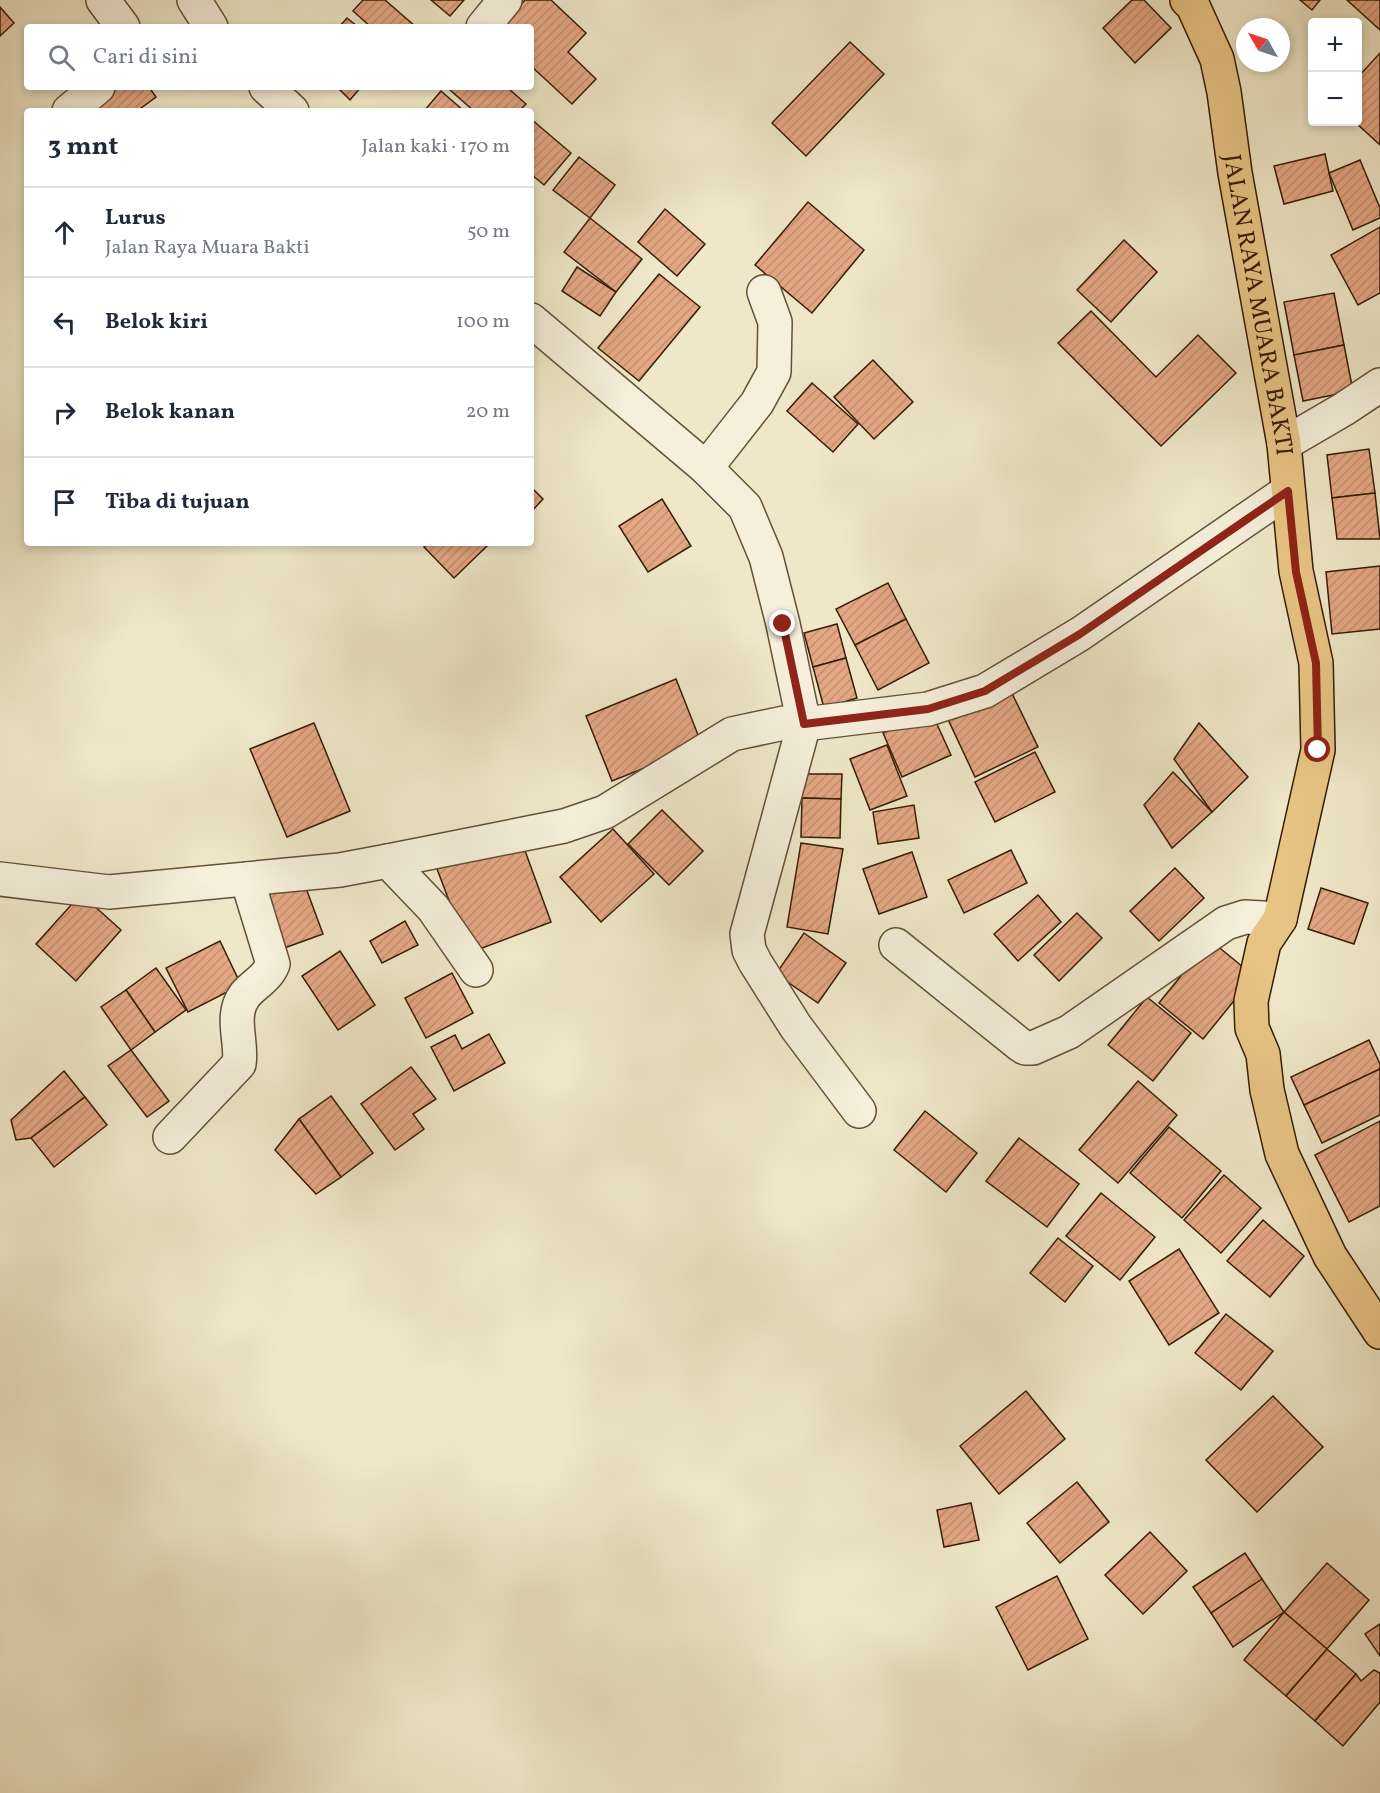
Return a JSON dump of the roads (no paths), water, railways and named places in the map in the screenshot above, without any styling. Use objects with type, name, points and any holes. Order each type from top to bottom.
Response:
[{"type":"main road","name":"JALAN RAYA MUARA BAKTI","points":[[1187,0],[1193,6],[1217,59],[1284,444],[1296,572],[1316,663],[1318,750],[1280,919],[1264,943],[1251,1001],[1252,1028],[1263,1054],[1267,1090],[1282,1154],[1330,1256],[1380,1332]]},
{"type":"street","points":[[103,0],[121,24]]},
{"type":"street","points":[[194,0],[209,24]]},
{"type":"street","points":[[485,24],[505,0]]},
{"type":"street","points":[[73,108],[94,90]]},
{"type":"street","points":[[269,90],[289,108]]},
{"type":"street","points":[[706,468],[757,403],[774,372],[775,322],[764,292]]},
{"type":"street","points":[[534,323],[706,468],[745,507],[766,557],[783,624],[794,724],[747,934],[749,950],[796,1027],[859,1111]]},
{"type":"street","points":[[1284,444],[1380,385]]},
{"type":"street","points":[[0,879],[109,892],[340,870],[564,826],[594,816],[614,806],[732,734],[794,724],[928,709],[985,691],[1080,634],[1288,491]]},
{"type":"street","points":[[388,861],[433,908],[476,970]]},
{"type":"street","points":[[170,1137],[239,1064],[241,1053],[236,1026],[240,1006],[244,996],[260,983],[273,964],[247,879]]},
{"type":"street","points":[[896,945],[1019,1044],[1025,1048],[1033,1048],[1069,1032],[1226,923],[1245,918],[1280,919]]}]
